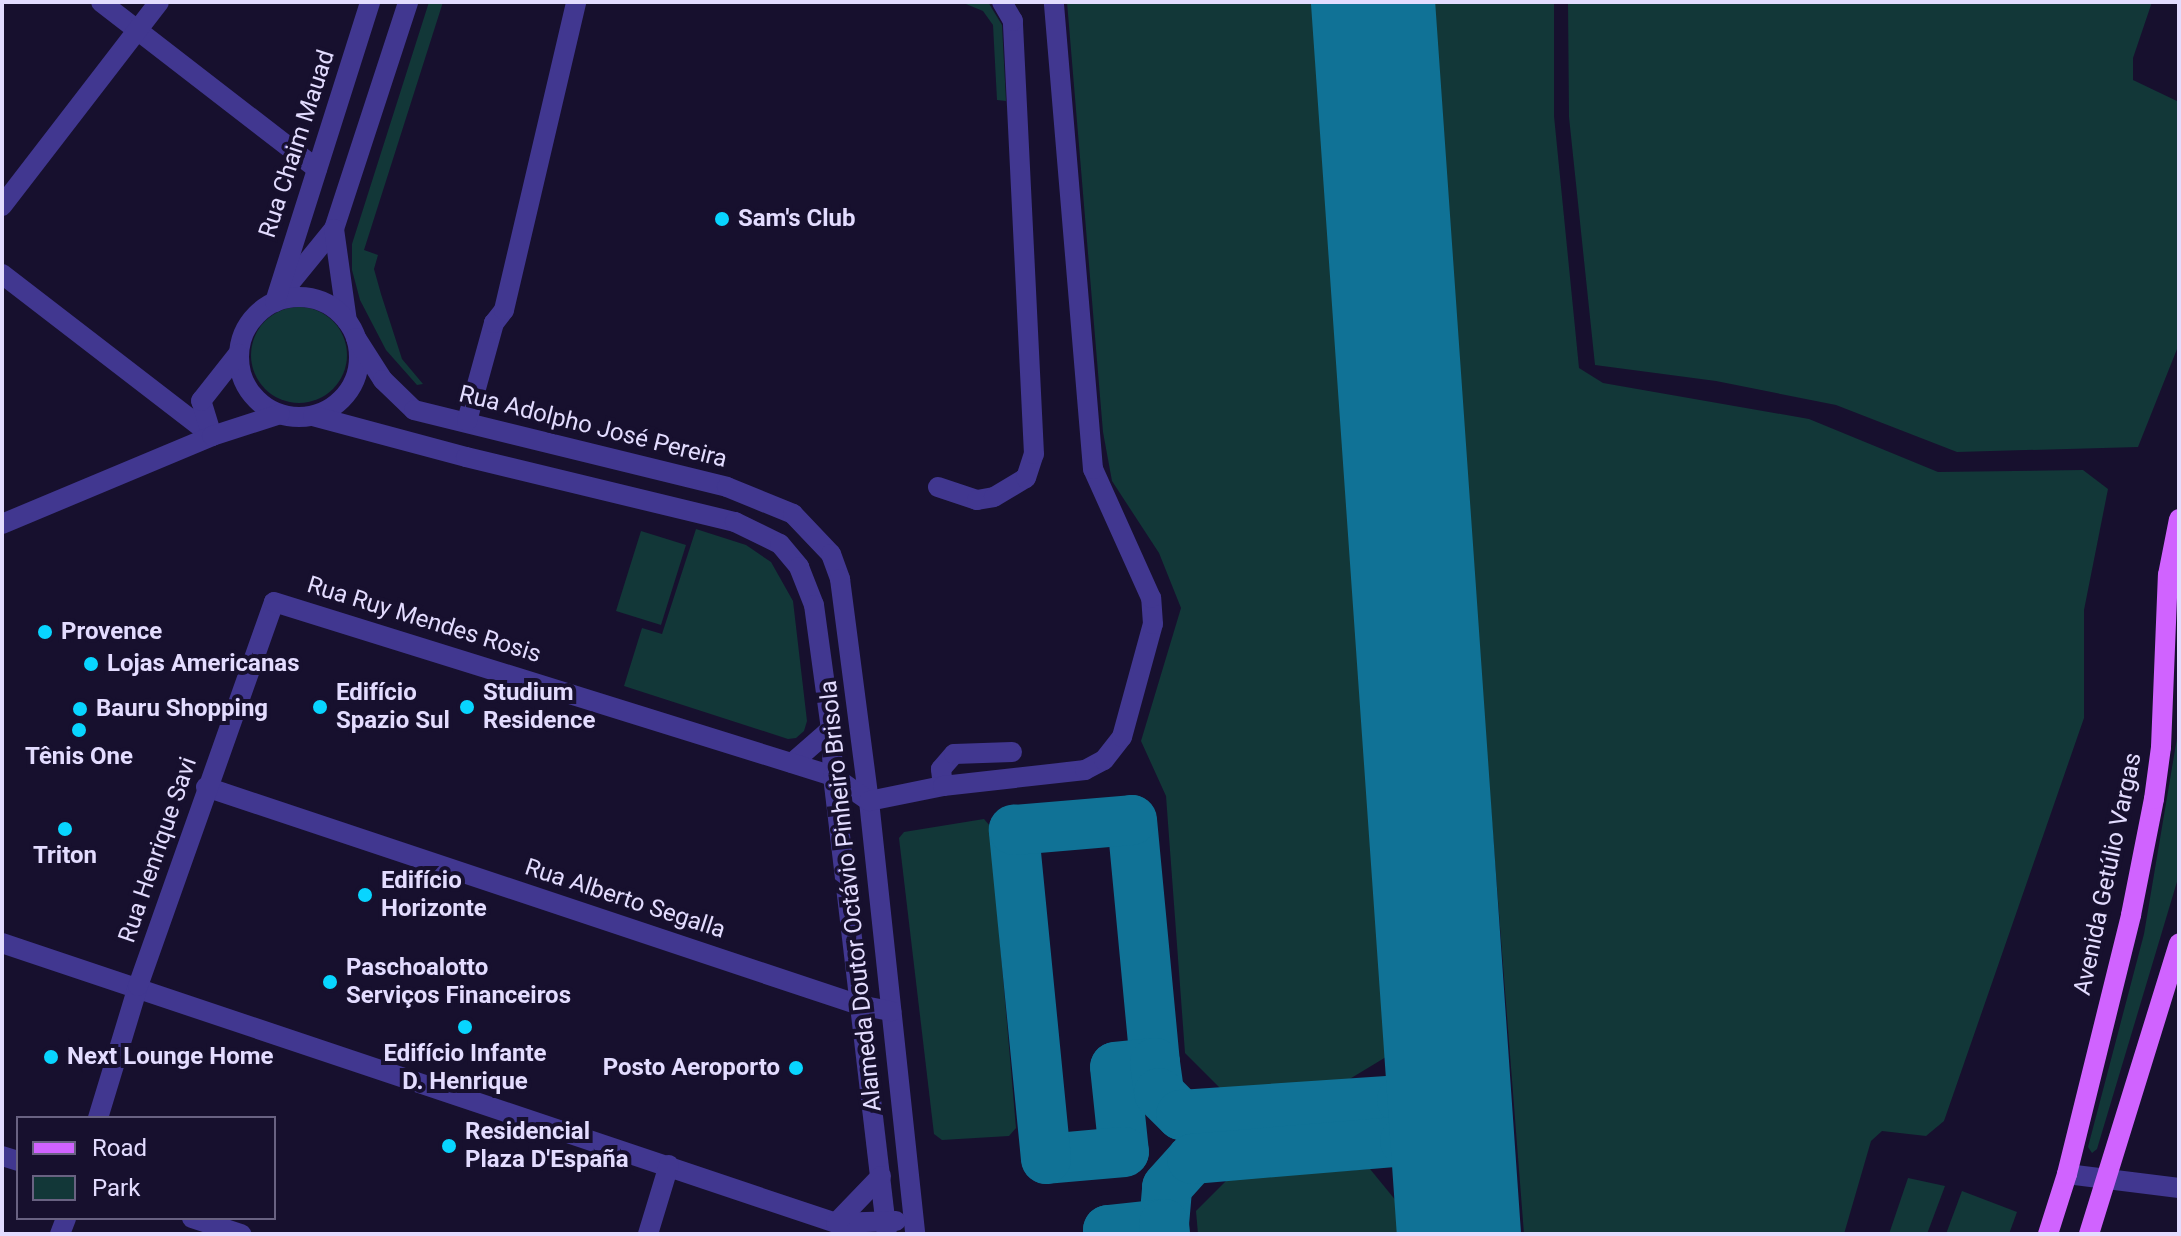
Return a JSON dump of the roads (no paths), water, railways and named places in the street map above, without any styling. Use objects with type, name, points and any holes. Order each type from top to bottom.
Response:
[{"type":"main road","name":"Avenida Getúlio Vargas","points":[[2048,1234],[2067,1174],[2131,915],[2154,799],[2161,747],[2168,575],[2179,519]]},
{"type":"main road","points":[[2089,1234],[2179,944]]},
{"type":"street","points":[[101,2],[317,169]]},
{"type":"street","points":[[2,206],[159,2]]},
{"type":"street","name":"Rua Chaim Mauad","points":[[275,302],[370,2]]},
{"type":"street","points":[[212,436],[201,401],[238,354],[248,324],[275,302],[334,229],[408,2]]},
{"type":"street","points":[[2,524],[212,436],[280,414],[313,416],[466,457],[472,423],[507,327],[504,310],[576,2]]},
{"type":"street","points":[[938,487],[977,500],[994,497],[1026,478],[1034,454],[1013,21],[1002,2]]},
{"type":"street","points":[[869,801],[943,786],[1085,770],[1104,760],[1122,737],[1153,624],[1151,598],[1093,469],[1054,2]]},
{"type":"street","points":[[313,416],[332,408],[346,395],[356,377],[359,358],[334,229]]},
{"type":"street","points":[[2,274],[212,436]]},
{"type":"street","points":[[275,302],[292,297],[312,298],[331,306],[351,329]]},
{"type":"street","name":"Rua Adolpho José Pereira","points":[[351,329],[383,380],[414,410],[727,487],[793,514],[831,554]]},
{"type":"street","points":[[238,354],[241,373],[249,391],[263,405],[280,414]]},
{"type":"street","name":"Alameda Doutor Octávio Pinheiro Brisola","points":[[466,457],[735,522],[780,544],[799,567],[814,605],[831,729],[833,776],[886,1228]]},
{"type":"street","name":"Alameda Doutor Octávio Pinheiro Brisola","points":[[831,554],[840,579],[869,801],[914,1227]]},
{"type":"street","name":"Rua Ruy Mendes Rosis","points":[[274,602],[833,776],[869,801]]},
{"type":"street","name":"Rua Henrique Savi","points":[[99,1116],[138,986],[274,602]]},
{"type":"street","points":[[792,763],[831,729]]},
{"type":"street","points":[[943,786],[941,769],[954,754],[1012,752]]},
{"type":"street","name":"Rua Alberto Segalla","points":[[206,787],[859,1005],[891,1011]]},
{"type":"street","points":[[2,943],[138,986],[836,1223],[886,1228],[914,1227]]},
{"type":"street","points":[[648,1234],[669,1165]]},
{"type":"street","points":[[2067,1174],[2179,1188]]},
{"type":"street","points":[[836,1223],[881,1176]]},
{"type":"street","points":[[198,1220],[241,1234]]},
{"type":"place","name":"Sam's Club","points":[[722,219]]},
{"type":"place","name":"Provence","points":[[45,632]]},
{"type":"place","name":"Lojas Americanas","points":[[91,664]]},
{"type":"place","name":"Edifício Spazio Sul","points":[[320,707]]},
{"type":"place","name":"Studium Residence","points":[[467,707]]},
{"type":"place","name":"Bauru Shopping","points":[[80,709]]},
{"type":"place","name":"Tênis One","points":[[79,730]]},
{"type":"place","name":"Triton","points":[[65,829]]},
{"type":"place","name":"Edifício Horizonte","points":[[365,895]]},
{"type":"place","name":"Paschoalotto Serviços Financeiros","points":[[330,982]]},
{"type":"place","name":"Edifício Infante D. Henrique","points":[[465,1027]]},
{"type":"place","name":"Next Lounge Home","points":[[51,1057]]},
{"type":"place","name":"Posto Aeroporto","points":[[796,1068]]},
{"type":"place","name":"Residencial Plaza D'España","points":[[449,1146]]}]
